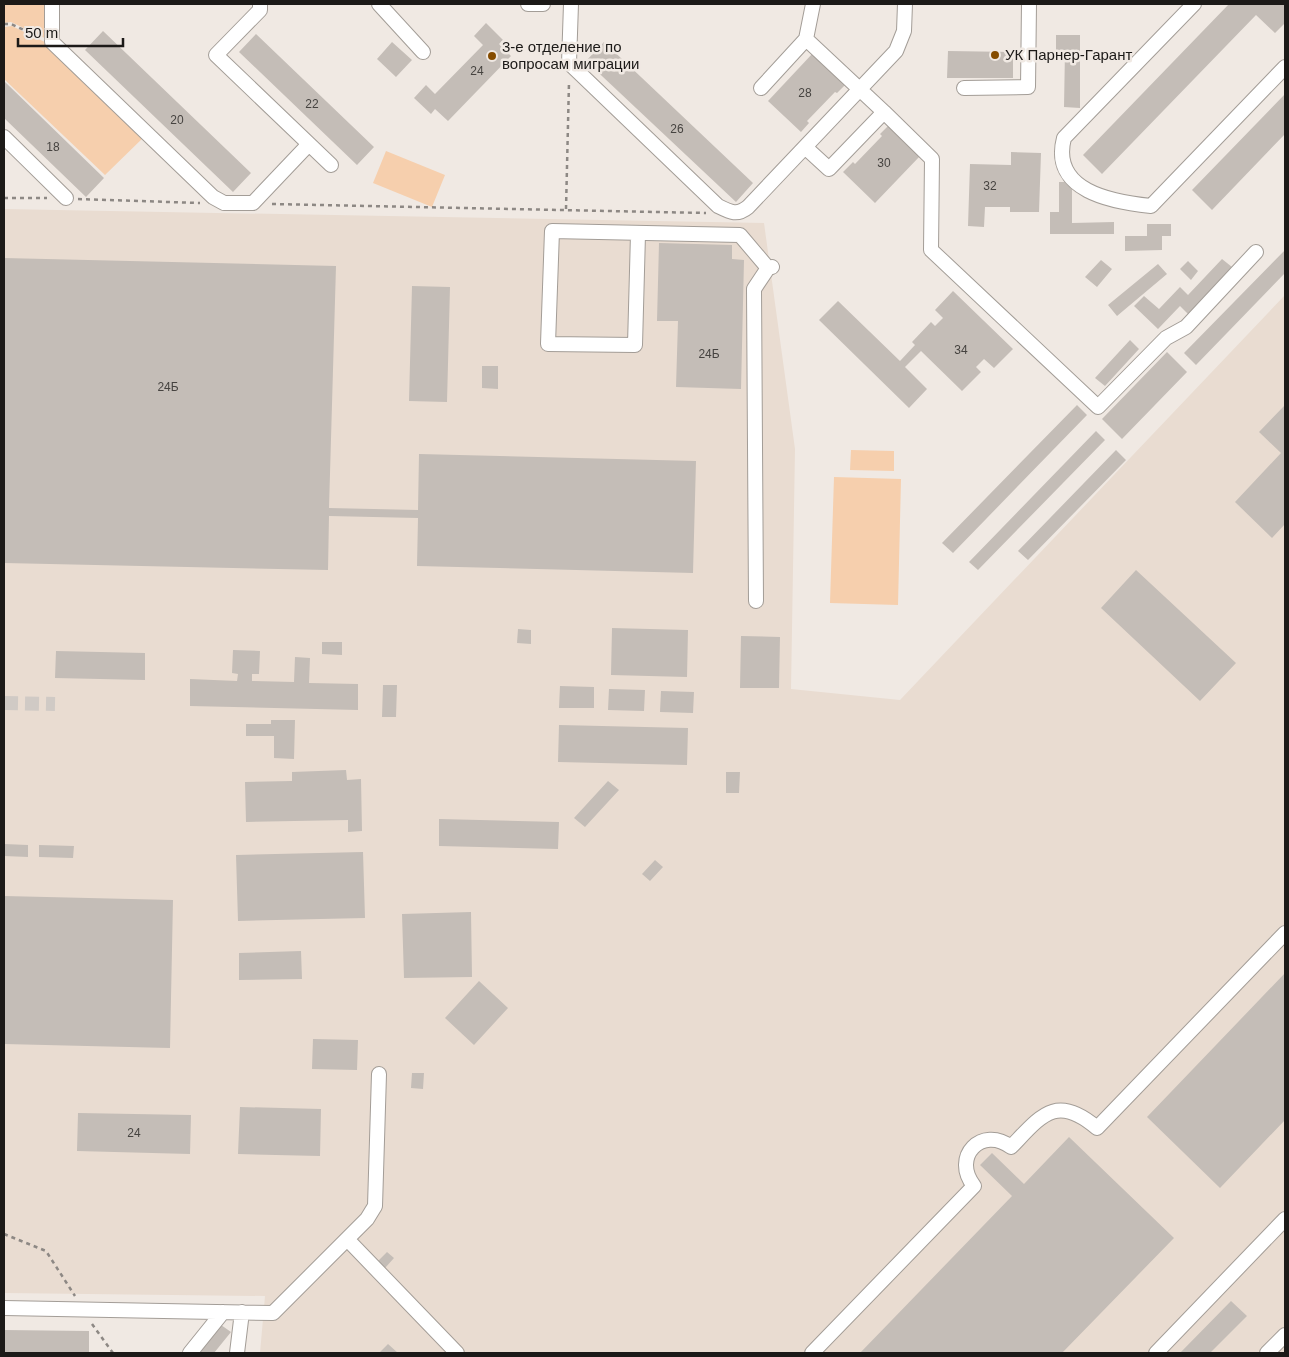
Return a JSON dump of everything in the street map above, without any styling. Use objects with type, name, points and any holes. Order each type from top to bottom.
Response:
[{"type":"street","points":[[52,4],[52,42],[213,197],[224,204],[253,203],[309,144]]},
{"type":"street","points":[[260,4],[260,10],[216,55],[331,165]]},
{"type":"street","points":[[379,4],[423,52]]},
{"type":"street","points":[[528,4],[544,4]]},
{"type":"street","points":[[571,4],[569,63],[718,206],[732,213],[742,212],[748,207],[896,50],[904,31],[905,4]]},
{"type":"street","points":[[761,88],[806,39],[812,4]]},
{"type":"street","points":[[964,88],[1028,87],[1029,4]]},
{"type":"street","points":[[1194,4],[1064,138],[1061,150],[1063,167],[1079,185],[1096,195],[1121,202],[1151,206],[1285,67]]},
{"type":"street","points":[[806,39],[932,159],[931,250],[1098,407],[1166,338],[1186,327],[1256,252]]},
{"type":"street","points":[[805,147],[829,169],[884,112]]},
{"type":"street","points":[[4,137],[66,198]]},
{"type":"street","points":[[638,234],[635,345],[548,344],[552,231],[740,235],[770,268],[754,289],[756,601]]},
{"type":"street","points":[[812,1353],[974,1186],[969,1180],[965,1165],[967,1157],[976,1145],[982,1141],[998,1140],[1011,1147],[1041,1116],[1054,1111],[1071,1112],[1084,1117],[1097,1128],[1285,933]]},
{"type":"street","points":[[4,1308],[273,1313],[367,1219],[375,1206],[379,1074]]},
{"type":"street","points":[[1156,1353],[1285,1219]]},
{"type":"street","points":[[347,1239],[457,1353]]},
{"type":"street","points":[[190,1353],[223,1312]]},
{"type":"street","points":[[237,1353],[242,1312]]},
{"type":"street","points":[[1267,1353],[1285,1335]]},
{"type":"path","points":[[4,24],[11,24],[52,42]]},
{"type":"path","points":[[566,210],[569,63]]},
{"type":"path","points":[[4,198],[66,198],[224,204]]},
{"type":"path","points":[[253,203],[732,213]]},
{"type":"path","points":[[4,1234],[46,1251],[113,1353]]},
{"type":"shaded area","points":[[4,4],[52,4],[51,41],[11,22],[4,23]]},
{"type":"shaded area","points":[[12,26],[51,45],[146,135],[105,175],[4,79],[4,27]]},
{"type":"shaded area","points":[[386,151],[445,175],[432,207],[373,183]]},
{"type":"shaded area","points":[[4,209],[764,223],[795,449],[791,689],[900,700],[1285,295],[1285,1353],[260,1353],[265,1296],[4,1293]]},
{"type":"shaded area","points":[[851,450],[894,451],[894,471],[850,470]]},
{"type":"shaded area","points":[[834,477],[901,479],[898,605],[830,603]]},
{"type":"building","points":[[1229,4],[1285,4],[1285,23],[1275,33],[1256,15],[1102,174],[1083,155]]},
{"type":"building","points":[[486,23],[503,40],[499,44],[511,56],[448,121],[435,109],[431,114],[414,98],[426,85],[435,94],[483,45],[474,36]]},
{"type":"building","points":[[103,31],[251,173],[233,192],[85,50]]},
{"type":"building","points":[[256,34],[374,147],[357,165],[239,52]]},
{"type":"building","points":[[1056,35],[1080,35],[1080,108],[1064,107],[1065,50],[1056,50]]},
{"type":"building","points":[[392,42],[412,60],[396,77],[377,59]]},
{"type":"building","points":[[604,42],[753,183],[736,202],[586,61]]},
{"type":"building","points":[[948,51],[1013,52],[1013,78],[947,78]]},
{"type":"building","points":[[813,53],[846,84],[837,93],[835,92],[807,121],[809,123],[801,132],[768,101]]},
{"type":"building","points":[[4,81],[104,178],[86,197],[4,118]]},
{"type":"building","points":[[1285,94],[1285,134],[1212,210],[1192,190]]},
{"type":"building","points":[[889,125],[920,156],[875,203],[843,172],[853,162],[855,164],[882,136],[880,134]]},
{"type":"building","points":[[1011,152],[1041,153],[1039,212],[1010,212],[1010,207],[985,207],[984,227],[968,226],[970,164],[1011,165]]},
{"type":"building","points":[[1059,182],[1072,182],[1072,223],[1114,222],[1114,234],[1050,234],[1050,212],[1059,212]]},
{"type":"building","points":[[1147,224],[1171,224],[1171,236],[1162,236],[1162,250],[1125,251],[1125,236],[1147,236]]},
{"type":"building","points":[[659,243],[732,245],[732,259],[744,260],[741,389],[676,387],[678,321],[657,321]]},
{"type":"building","points":[[1285,250],[1285,273],[1196,365],[1184,353]]},
{"type":"building","points":[[4,258],[336,266],[329,508],[418,510],[419,454],[696,461],[693,573],[417,566],[418,518],[329,516],[328,570],[4,563]]},
{"type":"building","points":[[1222,259],[1232,267],[1188,314],[1180,306],[1158,329],[1134,306],[1144,296],[1159,309],[1180,287],[1188,295]]},
{"type":"building","points":[[1101,260],[1112,269],[1097,287],[1085,277]]},
{"type":"building","points":[[1188,261],[1198,271],[1191,280],[1180,269]]},
{"type":"building","points":[[1158,264],[1167,274],[1117,316],[1108,305]]},
{"type":"building","points":[[412,286],[450,287],[447,402],[409,401]]},
{"type":"building","points":[[953,291],[1013,349],[994,368],[984,359],[976,367],[981,372],[962,391],[921,351],[905,367],[927,389],[909,408],[819,320],[838,301],[900,361],[915,345],[912,342],[931,322],[935,326],[943,318],[935,310]]},
{"type":"building","points":[[1130,340],[1139,349],[1105,386],[1095,378]]},
{"type":"building","points":[[1167,352],[1187,372],[1122,439],[1102,419]]},
{"type":"building","points":[[482,366],[498,366],[498,389],[482,388]]},
{"type":"building","points":[[1077,405],[1087,415],[953,553],[942,543]]},
{"type":"building","points":[[1285,405],[1285,524],[1272,538],[1235,502],[1281,453],[1259,432]]},
{"type":"building","points":[[1096,431],[1105,440],[978,570],[969,562]]},
{"type":"building","points":[[1116,450],[1126,460],[1028,560],[1018,551]]},
{"type":"building","points":[[1136,570],[1236,663],[1200,701],[1101,608]]},
{"type":"building","points":[[612,628],[688,630],[687,677],[611,675]]},
{"type":"building","points":[[518,629],[531,630],[531,644],[517,643]]},
{"type":"building","points":[[741,636],[780,637],[779,688],[740,688]]},
{"type":"building","points":[[322,642],[342,642],[342,655],[322,654]]},
{"type":"building","points":[[233,650],[260,651],[259,674],[252,674],[252,681],[294,682],[295,657],[310,658],[309,683],[358,684],[358,710],[190,706],[190,679],[237,681],[238,674],[232,673]]},
{"type":"building","points":[[56,651],[145,653],[145,680],[55,678]]},
{"type":"building","points":[[383,685],[397,685],[396,717],[382,717]]},
{"type":"building","points":[[560,686],[594,687],[594,708],[559,708]]},
{"type":"building","points":[[609,689],[645,690],[644,711],[608,710]]},
{"type":"building","points":[[661,691],[694,692],[693,713],[660,712]]},
{"type":"building","points":[[271,720],[295,720],[294,759],[274,758],[274,736],[246,736],[246,724],[271,724]]},
{"type":"building","points":[[559,725],[688,728],[687,765],[558,762]]},
{"type":"building","points":[[346,770],[347,780],[361,779],[362,831],[348,832],[348,820],[246,822],[245,782],[292,781],[292,772]]},
{"type":"building","points":[[726,772],[740,772],[739,793],[726,793]]},
{"type":"building","points":[[608,781],[619,790],[585,827],[574,818]]},
{"type":"building","points":[[439,819],[559,822],[558,849],[439,846]]},
{"type":"building","points":[[4,844],[28,845],[28,857],[4,856]]},
{"type":"building","points":[[39,845],[74,846],[73,858],[39,857]]},
{"type":"building","points":[[363,852],[365,918],[238,921],[236,855]]},
{"type":"building","points":[[655,860],[663,867],[650,881],[642,874]]},
{"type":"building","points":[[4,896],[173,900],[170,1048],[4,1044]]},
{"type":"building","points":[[471,912],[472,977],[404,978],[402,914]]},
{"type":"building","points":[[301,951],[302,979],[239,980],[239,953]]},
{"type":"building","points":[[1285,973],[1285,1120],[1220,1188],[1147,1117]]},
{"type":"building","points":[[479,981],[508,1008],[474,1045],[445,1018]]},
{"type":"building","points":[[313,1039],[358,1040],[357,1070],[312,1069]]},
{"type":"building","points":[[412,1073],[424,1073],[423,1089],[411,1088]]},
{"type":"building","points":[[240,1107],[321,1109],[320,1156],[238,1154]]},
{"type":"building","points":[[78,1113],[191,1115],[190,1154],[77,1151]]},
{"type":"building","points":[[1069,1137],[1174,1238],[1062,1353],[860,1353],[1012,1196],[980,1165],[992,1153],[1024,1184]]},
{"type":"building","points":[[387,1252],[394,1258],[385,1268],[378,1261]]},
{"type":"building","points":[[1231,1301],[1247,1316],[1210,1353],[1180,1353]]},
{"type":"building","points":[[221,1325],[231,1332],[214,1353],[198,1353]]},
{"type":"building","points":[[4,1330],[89,1331],[89,1353],[4,1353]]},
{"type":"building","points":[[388,1344],[398,1353],[379,1353]]},
{"type":"tunnel","points":[[4,703],[55,704]]},
{"type":"place","name":"УК Парнер-Гарант","points":[[995,55]]},
{"type":"place","name":"3-е отделение по вопросам миграции","points":[[492,56]]}]
